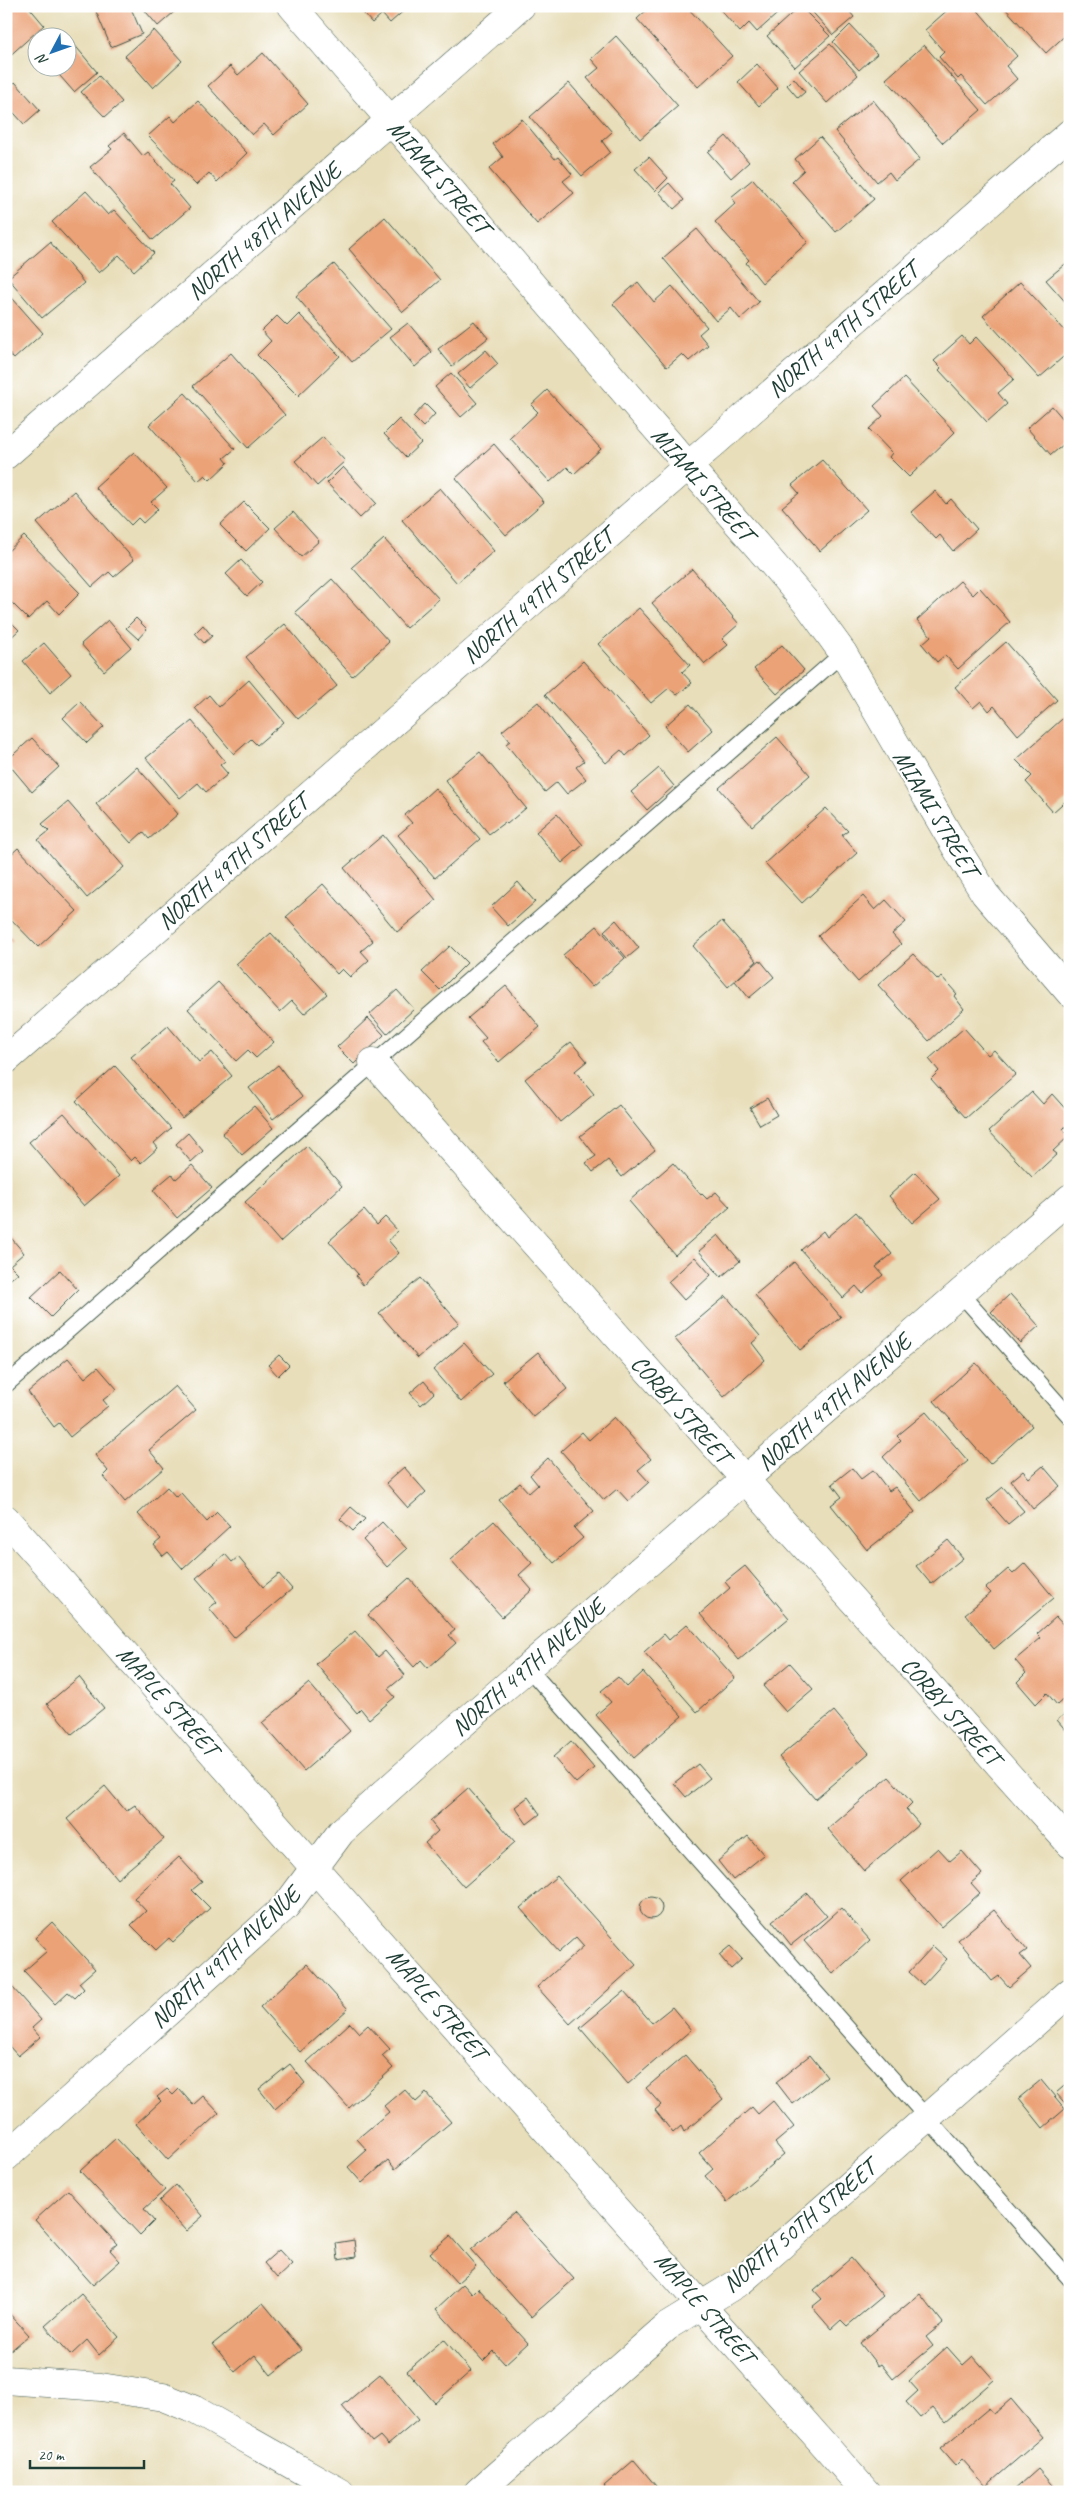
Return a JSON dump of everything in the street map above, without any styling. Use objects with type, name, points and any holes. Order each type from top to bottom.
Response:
[{"type":"street","name":"MIAMI STREET","points":[[292,6],[687,467],[730,512],[797,592],[843,653],[985,894],[1070,993]]},
{"type":"street","name":"NORTH 48TH AVENUE","points":[[6,455],[521,6]]},
{"type":"street","name":"NORTH 49TH STREET","points":[[6,1060],[1070,132]]},
{"type":"street","name":"CORBY STREET","points":[[373,1062],[1070,1844]]},
{"type":"street","name":"NORTH 49TH AVENUE","points":[[6,2157],[286,1906],[341,1832],[1070,1198]]},
{"type":"street","name":"MAPLE STREET","points":[[6,1519],[316,1867],[866,2492]]},
{"type":"street","name":"NORTH 50TH STREET","points":[[478,2492],[666,2327],[741,2280],[1070,1992]]},
{"type":"street","points":[[6,2380],[101,2387],[163,2397],[195,2410],[340,2492]]},
{"type":"lane","points":[[6,1385],[373,1062],[843,653]]},
{"type":"lane","points":[[960,1293],[1070,1417]]},
{"type":"lane","points":[[528,1668],[928,2116],[1070,2279]]},
{"type":"building","points":[[6,6],[28,6],[44,25],[41,28],[28,28],[28,39],[6,59]]},
{"type":"building","points":[[102,6],[130,6],[142,34],[111,47],[95,9]]},
{"type":"building","points":[[141,6],[181,6],[158,26]]},
{"type":"building","points":[[357,6],[409,6],[390,23],[382,14],[372,23]]},
{"type":"building","points":[[651,6],[686,6],[732,56],[698,87],[637,19]]},
{"type":"building","points":[[717,6],[786,6],[757,32],[749,23],[740,32]]},
{"type":"building","points":[[800,6],[830,36],[795,67],[767,36]]},
{"type":"building","points":[[807,6],[845,6],[854,17],[833,35]]},
{"type":"building","points":[[952,6],[974,6],[1017,56],[1006,66],[1017,79],[987,105],[961,76],[958,79],[939,57],[944,52],[925,30]]},
{"type":"building","points":[[1003,6],[1070,6],[1070,31],[1046,53]]},
{"type":"building","points":[[850,25],[877,54],[859,70],[833,42]]},
{"type":"building","points":[[154,30],[182,61],[153,88],[125,56]]},
{"type":"building","points":[[616,36],[678,106],[640,139],[587,78],[599,68],[591,59]]},
{"type":"building","points":[[830,44],[858,75],[827,103],[799,71]]},
{"type":"building","points":[[924,45],[981,110],[943,143],[886,79]]},
{"type":"building","points":[[78,49],[97,72],[74,92],[62,78],[78,78]]},
{"type":"building","points":[[263,53],[308,104],[274,135],[264,124],[252,135],[208,86],[230,66],[238,75]]},
{"type":"building","points":[[757,64],[778,88],[759,106],[738,82]]},
{"type":"building","points":[[99,76],[122,102],[105,117],[81,92]]},
{"type":"building","points":[[794,78],[805,92],[798,98],[787,85]]},
{"type":"building","points":[[15,82],[40,110],[24,124],[6,104],[6,91]]},
{"type":"building","points":[[569,83],[612,132],[602,141],[610,152],[582,176],[530,117]]},
{"type":"building","points":[[873,100],[920,159],[895,180],[889,172],[877,182],[835,131]]},
{"type":"building","points":[[198,101],[247,153],[217,182],[209,173],[196,185],[148,136],[170,116],[175,122]]},
{"type":"building","points":[[522,119],[555,159],[558,157],[572,174],[563,181],[574,193],[537,224],[489,169],[503,157],[493,144]]},
{"type":"building","points":[[124,133],[143,156],[148,152],[174,181],[170,184],[190,208],[153,240],[90,167],[112,149],[109,146]]},
{"type":"building","points":[[726,136],[749,162],[731,178],[708,152]]},
{"type":"building","points":[[820,137],[874,199],[836,232],[792,181],[804,170],[795,159]]},
{"type":"building","points":[[649,157],[668,178],[655,191],[635,169]]},
{"type":"building","points":[[753,179],[808,242],[762,283],[746,263],[749,260],[715,222],[736,203],[731,197]]},
{"type":"building","points":[[669,183],[684,200],[674,209],[659,192]]},
{"type":"building","points":[[86,191],[108,215],[114,210],[154,253],[134,271],[119,255],[99,273],[52,222]]},
{"type":"building","points":[[385,217],[440,280],[403,312],[349,249]]},
{"type":"building","points":[[697,229],[759,302],[740,319],[731,308],[716,321],[663,258]]},
{"type":"building","points":[[50,242],[84,283],[42,318],[8,278]]},
{"type":"building","points":[[1070,260],[1070,307],[1046,280]]},
{"type":"building","points":[[334,264],[391,329],[352,362],[296,296]]},
{"type":"building","points":[[638,282],[654,302],[672,286],[707,327],[699,334],[708,345],[689,361],[682,354],[667,367],[613,304]]},
{"type":"building","points":[[1020,282],[1070,336],[1070,351],[1039,378],[983,316]]},
{"type":"building","points":[[6,291],[43,333],[14,359],[6,350]]},
{"type":"building","points":[[299,314],[340,356],[298,396],[257,355],[271,341],[262,331],[277,316],[287,326]]},
{"type":"building","points":[[474,321],[488,338],[452,366],[438,349]]},
{"type":"building","points":[[408,323],[432,352],[415,367],[390,337]]},
{"type":"building","points":[[962,336],[969,344],[976,337],[1014,379],[998,393],[1007,404],[987,422],[939,370],[941,368],[934,361]]},
{"type":"building","points":[[486,350],[498,364],[470,388],[458,374]]},
{"type":"building","points":[[231,353],[285,415],[248,448],[193,386]]},
{"type":"building","points":[[451,373],[477,403],[461,417],[435,387]]},
{"type":"building","points":[[904,378],[955,432],[909,477],[889,457],[892,453],[869,429],[883,416],[874,406]]},
{"type":"building","points":[[547,390],[601,449],[574,474],[567,467],[550,482],[510,438],[538,412],[531,405]]},
{"type":"building","points":[[185,393],[235,449],[224,458],[228,463],[210,480],[205,475],[198,481],[149,425]]},
{"type":"building","points":[[425,404],[435,414],[423,427],[413,417]]},
{"type":"building","points":[[1052,406],[1070,427],[1070,439],[1051,455],[1027,428]]},
{"type":"building","points":[[399,419],[421,443],[406,457],[384,434]]},
{"type":"building","points":[[323,437],[345,461],[317,486],[295,461]]},
{"type":"building","points":[[494,444],[544,502],[506,535],[456,478]]},
{"type":"building","points":[[134,452],[167,488],[151,502],[158,509],[143,523],[138,518],[131,525],[95,487]]},
{"type":"building","points":[[822,460],[867,510],[820,551],[782,507],[799,493],[792,485]]},
{"type":"building","points":[[343,467],[376,503],[360,518],[327,483]]},
{"type":"building","points":[[440,488],[494,551],[457,583],[402,520]]},
{"type":"building","points":[[74,491],[134,560],[114,577],[109,572],[92,587],[37,523]]},
{"type":"building","points":[[935,491],[946,504],[951,499],[977,529],[953,551],[940,535],[936,539],[911,512]]},
{"type":"building","points":[[244,502],[270,528],[246,551],[220,525]]},
{"type":"building","points":[[293,512],[319,541],[301,557],[275,528]]},
{"type":"building","points":[[24,536],[80,593],[59,614],[47,601],[28,619],[6,597],[6,553]]},
{"type":"building","points":[[384,539],[439,599],[406,628],[352,567]]},
{"type":"building","points":[[241,560],[262,582],[247,596],[226,574]]},
{"type":"building","points":[[692,569],[739,624],[722,639],[728,645],[705,664],[652,603]]},
{"type":"building","points":[[332,579],[389,642],[352,676],[295,612]]},
{"type":"building","points":[[960,581],[973,595],[980,588],[1010,622],[958,669],[945,655],[937,662],[922,644],[931,636],[917,620]]},
{"type":"building","points":[[639,608],[690,665],[682,672],[692,683],[677,695],[669,688],[651,703],[598,644]]},
{"type":"building","points":[[6,617],[19,630],[6,642]]},
{"type":"building","points":[[136,618],[147,629],[138,639],[126,628]]},
{"type":"building","points":[[108,620],[131,647],[104,671],[81,644]]},
{"type":"building","points":[[285,624],[337,686],[298,719],[246,657]]},
{"type":"building","points":[[203,625],[212,636],[204,643],[195,633]]},
{"type":"building","points":[[1006,642],[1057,700],[1018,735],[994,706],[989,711],[981,701],[973,708],[955,687]]},
{"type":"building","points":[[44,643],[71,674],[50,693],[23,661]]},
{"type":"building","points":[[782,645],[804,670],[777,694],[754,669]]},
{"type":"building","points":[[583,661],[649,735],[626,756],[621,750],[606,763],[545,695]]},
{"type":"building","points":[[249,680],[284,722],[257,745],[251,739],[234,754],[195,708],[209,695],[219,707]]},
{"type":"building","points":[[80,702],[104,727],[87,743],[63,718]]},
{"type":"building","points":[[538,702],[584,761],[576,767],[586,779],[567,794],[557,782],[545,792],[506,744],[510,741],[502,731]]},
{"type":"building","points":[[690,704],[713,730],[688,752],[665,726]]},
{"type":"building","points":[[1070,712],[1070,797],[1053,812],[1026,782],[1032,776],[1016,760]]},
{"type":"building","points":[[192,721],[225,761],[220,765],[228,774],[206,792],[198,783],[180,798],[146,758]]},
{"type":"building","points":[[777,737],[810,775],[752,826],[719,788]]},
{"type":"building","points":[[32,738],[59,767],[32,792],[6,761]]},
{"type":"building","points":[[480,752],[526,808],[507,824],[505,822],[489,834],[445,780]]},
{"type":"building","points":[[137,767],[178,814],[149,839],[143,832],[131,843],[96,804]]},
{"type":"building","points":[[659,768],[674,786],[647,810],[631,792]]},
{"type":"building","points":[[435,788],[480,839],[435,878],[398,835],[412,823],[405,815]]},
{"type":"building","points":[[68,802],[124,867],[87,898],[38,840],[49,831],[42,824]]},
{"type":"building","points":[[826,808],[848,831],[842,835],[857,853],[802,903],[765,863]]},
{"type":"building","points":[[557,814],[583,845],[562,863],[536,832]]},
{"type":"building","points":[[383,835],[436,900],[397,932],[344,868]]},
{"type":"building","points":[[18,848],[77,911],[38,947],[6,914],[6,859]]},
{"type":"building","points":[[518,882],[535,902],[508,926],[491,907]]},
{"type":"building","points":[[323,884],[373,941],[361,951],[369,960],[350,977],[342,969],[337,974],[286,917]]},
{"type":"building","points":[[863,896],[875,910],[886,900],[906,922],[892,934],[901,944],[858,982],[818,936]]},
{"type":"building","points":[[616,920],[639,948],[627,958],[604,931]]},
{"type":"building","points":[[722,921],[757,961],[728,987],[693,946]]},
{"type":"building","points":[[597,926],[625,958],[592,987],[563,955]]},
{"type":"building","points":[[6,933],[13,940],[6,946]]},
{"type":"building","points":[[271,933],[327,994],[304,1014],[292,1001],[280,1012],[236,964]]},
{"type":"building","points":[[450,946],[467,963],[440,990],[422,972]]},
{"type":"building","points":[[913,954],[938,980],[942,977],[957,994],[954,996],[964,1009],[929,1041],[878,985]]},
{"type":"building","points":[[760,960],[774,977],[749,998],[735,981]]},
{"type":"building","points":[[218,982],[274,1042],[256,1058],[248,1050],[236,1061],[188,1009]]},
{"type":"building","points":[[506,986],[540,1027],[499,1062],[481,1042],[486,1038],[468,1018]]},
{"type":"building","points":[[397,990],[414,1009],[387,1034],[370,1014]]},
{"type":"building","points":[[368,1018],[384,1035],[354,1064],[337,1047]]},
{"type":"building","points":[[168,1026],[199,1062],[212,1052],[232,1076],[182,1118],[131,1057]]},
{"type":"building","points":[[964,1028],[988,1055],[994,1050],[1016,1074],[966,1118],[931,1079],[939,1071],[929,1059]]},
{"type":"building","points":[[571,1042],[587,1061],[575,1071],[594,1094],[560,1122],[525,1079]]},
{"type":"building","points":[[278,1065],[302,1097],[273,1119],[249,1088]]},
{"type":"building","points":[[115,1066],[171,1128],[154,1143],[158,1148],[141,1163],[135,1157],[131,1161],[76,1101]]},
{"type":"building","points":[[1032,1092],[1043,1104],[1052,1094],[1070,1114],[1070,1122],[1063,1129],[1069,1136],[1053,1151],[1057,1154],[1032,1177],[989,1131]]},
{"type":"building","points":[[767,1098],[777,1115],[760,1125],[750,1108]]},
{"type":"building","points":[[619,1105],[655,1150],[622,1177],[608,1160],[593,1172],[586,1163],[596,1156],[580,1136]]},
{"type":"building","points":[[254,1106],[273,1128],[242,1155],[222,1133]]},
{"type":"building","points":[[64,1113],[119,1176],[84,1206],[29,1142]]},
{"type":"building","points":[[188,1133],[203,1151],[191,1162],[176,1144]]},
{"type":"building","points":[[307,1146],[342,1186],[280,1242],[245,1202]]},
{"type":"building","points":[[673,1163],[701,1195],[707,1199],[716,1192],[730,1207],[675,1255],[629,1201]]},
{"type":"building","points":[[192,1165],[212,1188],[177,1218],[153,1190],[172,1174],[176,1179]]},
{"type":"building","points":[[915,1172],[940,1199],[912,1223],[889,1196]]},
{"type":"building","points":[[364,1210],[377,1225],[385,1217],[398,1231],[388,1240],[399,1253],[363,1285],[356,1276],[358,1274],[329,1241]]},
{"type":"building","points":[[856,1212],[892,1254],[876,1267],[883,1275],[862,1293],[856,1286],[843,1298],[801,1250],[823,1231],[827,1237]]},
{"type":"building","points":[[6,1232],[24,1253],[10,1265],[18,1273],[7,1282]]},
{"type":"building","points":[[718,1235],[740,1261],[721,1277],[699,1251]]},
{"type":"building","points":[[695,1257],[711,1275],[684,1300],[668,1282]]},
{"type":"building","points":[[794,1262],[841,1317],[800,1350],[755,1295]]},
{"type":"building","points":[[60,1270],[78,1290],[51,1317],[31,1297]]},
{"type":"building","points":[[420,1278],[459,1323],[418,1358],[379,1313]]},
{"type":"building","points":[[1010,1294],[1039,1326],[1020,1343],[991,1312]]},
{"type":"building","points":[[726,1296],[760,1336],[752,1343],[765,1360],[724,1397],[675,1339]]},
{"type":"building","points":[[464,1343],[492,1374],[461,1402],[433,1370]]},
{"type":"building","points":[[538,1352],[567,1389],[533,1417],[503,1381]]},
{"type":"building","points":[[279,1355],[289,1365],[278,1376],[268,1365]]},
{"type":"building","points":[[68,1358],[85,1378],[98,1367],[117,1389],[103,1400],[108,1406],[70,1437],[59,1423],[54,1427],[28,1392]]},
{"type":"building","points":[[976,1363],[1032,1426],[990,1464],[934,1401]]},
{"type":"building","points":[[424,1381],[434,1393],[421,1405],[410,1393]]},
{"type":"building","points":[[175,1386],[196,1410],[149,1450],[164,1468],[125,1502],[103,1476],[108,1471],[95,1455]]},
{"type":"building","points":[[926,1412],[968,1461],[921,1501],[883,1457],[901,1440],[897,1436]]},
{"type":"building","points":[[614,1417],[651,1459],[638,1470],[649,1482],[628,1501],[617,1489],[604,1500],[561,1451],[582,1432],[589,1440]]},
{"type":"building","points":[[548,1458],[594,1511],[574,1528],[583,1538],[554,1563],[499,1500],[520,1483],[529,1493],[538,1485],[530,1475]]},
{"type":"building","points":[[1043,1466],[1060,1486],[1033,1509],[1011,1481],[1023,1471],[1029,1478]]},
{"type":"building","points":[[404,1467],[426,1492],[408,1508],[386,1483]]},
{"type":"building","points":[[852,1468],[861,1479],[873,1470],[889,1491],[895,1487],[915,1512],[867,1550],[831,1505],[842,1497],[832,1484]]},
{"type":"building","points":[[167,1487],[176,1497],[181,1493],[207,1522],[217,1512],[230,1526],[183,1569],[168,1552],[163,1556],[154,1545],[161,1539],[138,1514]]},
{"type":"building","points":[[1003,1487],[1024,1511],[1008,1524],[987,1500]]},
{"type":"building","points":[[351,1507],[365,1519],[353,1531],[340,1519]]},
{"type":"building","points":[[494,1521],[532,1563],[519,1575],[532,1590],[502,1617],[450,1560]]},
{"type":"building","points":[[382,1522],[407,1549],[387,1567],[363,1540]]},
{"type":"building","points":[[948,1540],[963,1558],[931,1584],[916,1566]]},
{"type":"building","points":[[225,1554],[232,1562],[238,1557],[263,1587],[279,1574],[292,1589],[234,1638],[209,1608],[217,1602],[196,1578]]},
{"type":"building","points":[[1025,1563],[1054,1598],[994,1649],[965,1614],[991,1593],[986,1588],[1008,1569],[1013,1574]]},
{"type":"building","points":[[745,1566],[789,1618],[739,1660],[700,1614],[730,1588],[725,1582]]},
{"type":"building","points":[[409,1578],[455,1630],[449,1635],[456,1643],[428,1668],[421,1660],[414,1667],[368,1615]]},
{"type":"building","points":[[1056,1617],[1070,1632],[1070,1693],[1057,1705],[1047,1693],[1036,1704],[1017,1682],[1026,1673],[1015,1660],[1041,1638],[1037,1634]]},
{"type":"building","points":[[687,1624],[735,1678],[697,1712],[644,1652],[664,1634],[669,1640]]},
{"type":"building","points":[[355,1631],[378,1657],[385,1651],[405,1675],[388,1689],[395,1697],[369,1719],[361,1709],[357,1713],[316,1664]]},
{"type":"building","points":[[790,1663],[813,1689],[786,1712],[763,1686]]},
{"type":"building","points":[[643,1672],[682,1716],[634,1758],[596,1715],[611,1702],[601,1691],[618,1677],[627,1687]]},
{"type":"building","points":[[79,1677],[104,1708],[72,1734],[47,1704]]},
{"type":"building","points":[[309,1683],[350,1731],[304,1771],[262,1723]]},
{"type":"building","points":[[1070,1710],[1070,1735],[1057,1720]]},
{"type":"building","points":[[834,1711],[869,1753],[815,1799],[779,1757]]},
{"type":"building","points":[[571,1741],[594,1768],[576,1783],[553,1757]]},
{"type":"building","points":[[698,1764],[710,1778],[686,1797],[674,1783]]},
{"type":"building","points":[[889,1777],[912,1803],[906,1809],[919,1824],[864,1871],[828,1829]]},
{"type":"building","points":[[105,1786],[126,1811],[135,1805],[164,1839],[117,1879],[67,1819]]},
{"type":"building","points":[[468,1788],[515,1842],[464,1887],[425,1843],[438,1831],[430,1821]]},
{"type":"building","points":[[528,1797],[540,1814],[527,1824],[515,1807]]},
{"type":"building","points":[[748,1836],[764,1855],[733,1880],[718,1861]]},
{"type":"building","points":[[938,1848],[950,1861],[962,1851],[982,1874],[971,1883],[980,1893],[941,1927],[901,1881]]},
{"type":"building","points":[[179,1857],[202,1882],[192,1890],[210,1908],[173,1942],[169,1938],[156,1950],[131,1925],[146,1911],[134,1898]]},
{"type":"building","points":[[557,1876],[636,1965],[570,2024],[537,1987],[584,1946],[576,1937],[559,1952],[520,1908]]},
{"type":"building","points":[[807,1893],[827,1916],[791,1945],[772,1921]]},
{"type":"building","points":[[651,1897],[659,1900],[662,1908],[659,1916],[651,1919],[643,1916],[640,1908],[643,1900]]},
{"type":"building","points":[[841,1908],[870,1940],[833,1974],[804,1941]]},
{"type":"building","points":[[994,1910],[1027,1950],[1020,1955],[1031,1968],[1009,1987],[999,1976],[992,1981],[958,1940]]},
{"type":"building","points":[[52,1922],[95,1969],[79,1983],[84,1989],[75,1998],[68,1992],[55,2004],[24,1971],[47,1951],[35,1938]]},
{"type":"building","points":[[730,1946],[742,1959],[731,1969],[719,1955]]},
{"type":"building","points":[[933,1946],[947,1959],[923,1985],[909,1972]]},
{"type":"building","points":[[307,1964],[348,2009],[300,2052],[260,2007]]},
{"type":"building","points":[[6,1980],[41,2020],[32,2028],[40,2037],[18,2056],[9,2046],[6,2048]]},
{"type":"building","points":[[624,1991],[652,2023],[672,2007],[691,2030],[628,2084],[580,2028]]},
{"type":"building","points":[[350,2023],[359,2033],[368,2025],[390,2049],[382,2056],[393,2068],[349,2108],[307,2062]]},
{"type":"building","points":[[685,2055],[723,2099],[684,2132],[681,2126],[673,2133],[655,2110],[661,2105],[646,2088]]},
{"type":"building","points":[[810,2055],[827,2076],[793,2104],[776,2082]]},
{"type":"building","points":[[290,2064],[305,2083],[275,2109],[259,2089]]},
{"type":"building","points":[[1041,2080],[1065,2109],[1043,2128],[1019,2098]]},
{"type":"building","points":[[1070,2081],[1070,2109],[1056,2093]]},
{"type":"building","points":[[167,2089],[173,2095],[179,2089],[193,2105],[203,2096],[219,2113],[168,2160],[136,2124],[161,2101],[157,2097]]},
{"type":"building","points":[[404,2089],[416,2102],[426,2093],[451,2122],[395,2169],[388,2160],[362,2183],[348,2167],[367,2150],[357,2139],[389,2112],[384,2106]]},
{"type":"building","points":[[773,2101],[794,2127],[775,2143],[784,2154],[727,2202],[705,2176],[713,2169],[699,2153],[752,2107],[758,2114]]},
{"type":"building","points":[[116,2138],[165,2190],[144,2209],[154,2221],[140,2235],[80,2171]]},
{"type":"building","points":[[176,2185],[203,2216],[186,2231],[159,2201]]},
{"type":"building","points":[[68,2190],[117,2244],[110,2250],[120,2261],[93,2285],[35,2220]]},
{"type":"building","points":[[514,2212],[574,2279],[531,2317],[471,2250]]},
{"type":"building","points":[[450,2236],[476,2266],[457,2283],[430,2253]]},
{"type":"building","points":[[354,2240],[356,2257],[338,2260],[336,2243]]},
{"type":"building","points":[[279,2250],[292,2264],[277,2278],[264,2263]]},
{"type":"building","points":[[851,2258],[883,2296],[847,2326],[841,2320],[831,2329],[812,2307],[822,2299],[814,2290]]},
{"type":"building","points":[[463,2284],[472,2294],[478,2288],[528,2343],[505,2364],[493,2351],[483,2361],[436,2309]]},
{"type":"building","points":[[81,2294],[119,2337],[99,2355],[87,2340],[71,2355],[45,2326]]},
{"type":"building","points":[[920,2294],[943,2323],[926,2337],[933,2346],[893,2379],[881,2364],[878,2366],[860,2343]]},
{"type":"building","points":[[263,2303],[302,2350],[271,2375],[255,2355],[235,2372],[213,2344]]},
{"type":"building","points":[[6,2310],[29,2335],[8,2353],[6,2350]]},
{"type":"building","points":[[444,2339],[471,2371],[435,2403],[407,2371]]},
{"type":"building","points":[[947,2347],[963,2365],[973,2356],[994,2380],[945,2422],[933,2408],[920,2418],[906,2402],[918,2391],[909,2381]]},
{"type":"building","points":[[380,2374],[418,2420],[388,2445],[380,2436],[372,2442],[342,2406]]},
{"type":"building","points":[[1011,2399],[1043,2437],[986,2486],[962,2459],[955,2466],[940,2449],[989,2408],[994,2414]]},
{"type":"building","points":[[634,2460],[661,2492],[609,2492],[604,2486]]},
{"type":"building","points":[[1038,2469],[1058,2492],[1012,2492]]}]
